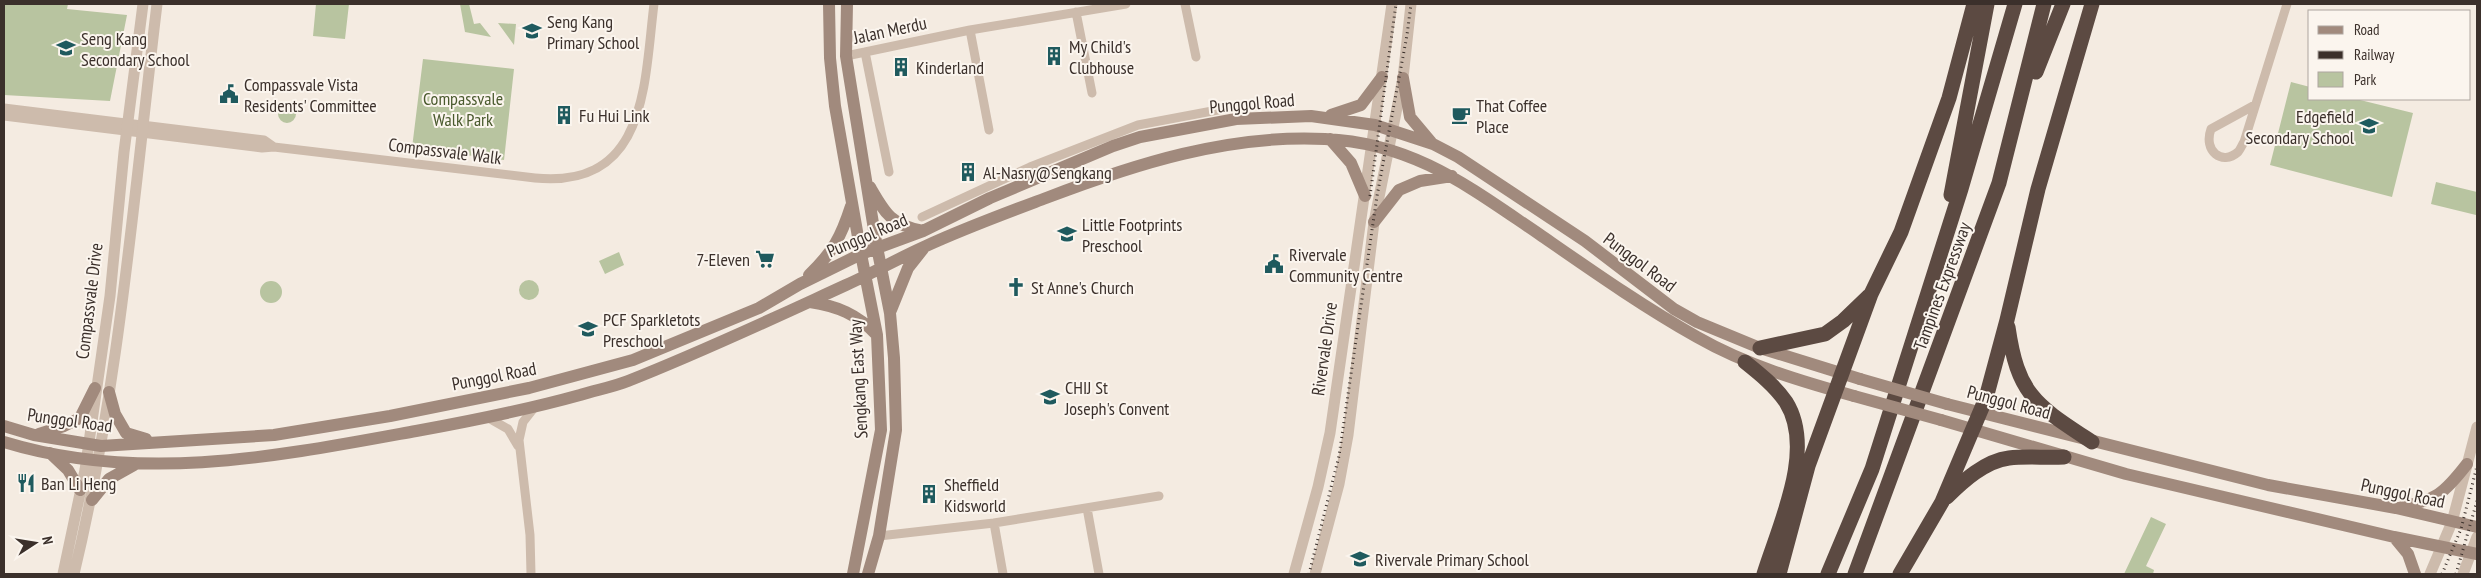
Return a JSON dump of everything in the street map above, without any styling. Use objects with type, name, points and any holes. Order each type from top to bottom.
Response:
[{"type":"highway","points":[[1779,574],[1808,466],[1872,294],[1901,232],[1949,98],[1974,4]]},
{"type":"highway","points":[[1954,209],[1951,195],[1987,4]]},
{"type":"highway","name":"Tampines Expressway","points":[[1828,574],[1872,469],[1954,209],[2015,4]]},
{"type":"highway","name":"Tampines Expressway","points":[[1855,574],[1999,183],[2044,4]]},
{"type":"highway","points":[[1999,183],[2041,58],[2063,4]]},
{"type":"highway","points":[[1900,574],[1942,502],[1980,412],[2007,320],[2038,189],[2092,4]]},
{"type":"highway","points":[[1760,348],[1824,334],[1872,294]]},
{"type":"highway","points":[[2007,320],[2017,373],[2030,396],[2041,408],[2092,442]]},
{"type":"highway","points":[[1745,362],[1770,383],[1786,402],[1794,420],[1798,439],[1797,466],[1764,574]]},
{"type":"highway","points":[[1942,502],[1984,466],[1996,461],[2009,458],[2064,457]]},
{"type":"highway","points":[[1784,510],[1787,540]]},
{"type":"main road","name":"Sengkang East Way","points":[[830,4],[830,58],[852,201],[877,335],[881,430],[853,574]]},
{"type":"main road","name":"Sengkang East Way","points":[[847,4],[846,56],[877,248],[890,313],[896,430],[879,536],[868,574]]},
{"type":"main road","points":[[1311,116],[1336,115],[1361,105],[1382,77]]},
{"type":"main road","points":[[1403,78],[1410,117],[1433,144]]},
{"type":"main road","name":"Punggol Road","points":[[4,426],[34,435],[95,445],[274,435],[390,416],[529,388],[633,360],[759,308],[800,284],[861,254],[923,230],[953,209],[1036,179],[1139,131],[1211,118],[1311,116],[1375,125],[1433,144],[1458,157],[1585,241],[1674,309],[1760,348],[1842,374],[2092,442],[2268,485],[2396,508],[2477,527]]},
{"type":"main road","points":[[1330,139],[1351,163],[1365,196]]},
{"type":"main road","name":"Punggol Road","points":[[4,442],[92,461],[134,465],[206,462],[282,455],[535,407],[624,383],[809,302],[926,246],[1012,211],[1146,162],[1246,142],[1330,139],[1390,148],[1422,160],[1452,176],[1666,319],[1745,362],[1836,391],[2126,474],[2442,548],[2474,553]]},
{"type":"main road","points":[[1374,222],[1399,190],[1420,181],[1452,176]]},
{"type":"main road","points":[[866,180],[883,210],[893,221],[906,228],[923,230]]},
{"type":"main road","points":[[800,284],[835,248],[852,201]]},
{"type":"main road","points":[[890,313],[897,291],[908,268],[926,246]]},
{"type":"main road","points":[[809,302],[836,306],[864,321],[877,335]]},
{"type":"main road","points":[[34,435],[64,426],[80,418],[95,388]]},
{"type":"main road","points":[[109,392],[115,414],[126,433],[165,442]]},
{"type":"main road","points":[[48,452],[68,470],[80,490]]},
{"type":"main road","points":[[2396,508],[2427,501],[2440,495],[2467,464]]},
{"type":"main road","points":[[92,500],[109,479],[134,465]]},
{"type":"main road","points":[[2394,537],[2408,554],[2415,574]]},
{"type":"street","name":"Compassvale Drive","points":[[95,445],[95,388],[110,296],[127,128],[143,4]]},
{"type":"street","name":"Compassvale Drive","points":[[92,461],[109,392],[157,4]]},
{"type":"street","name":"Compassvale Walk","points":[[110,126],[264,140],[274,147],[551,180],[577,176],[601,165],[612,157],[634,125],[642,98],[654,4]]},
{"type":"street","name":"Jalan Merdu","points":[[846,56],[970,30],[1126,4]]},
{"type":"street","points":[[1185,4],[1196,57]]},
{"type":"street","name":"Rivervale Drive","points":[[1294,574],[1318,487],[1330,433],[1392,4]]},
{"type":"street","name":"Rivervale Drive","points":[[1315,574],[1339,484],[1348,435],[1374,222],[1403,78],[1411,4]]},
{"type":"street","points":[[2253,106],[2212,129],[2208,139],[2209,148],[2216,155],[2228,157],[2238,152],[2244,142],[2253,106],[2287,4]]},
{"type":"street","points":[[1076,12],[1092,93]]},
{"type":"street","points":[[970,30],[990,130]]},
{"type":"street","points":[[866,52],[889,172]]},
{"type":"street","points":[[4,108],[110,126]]},
{"type":"street","points":[[1211,118],[1223,109]]},
{"type":"street","points":[[4,116],[110,126]]},
{"type":"street","points":[[922,217],[953,209],[1030,167],[1139,131]]},
{"type":"street","points":[[1030,167],[1036,179]]},
{"type":"street","points":[[531,574],[530,536],[520,451],[521,426],[525,418],[535,407]]},
{"type":"street","points":[[487,417],[508,429],[520,451]]},
{"type":"street","points":[[2430,574],[2452,522],[2477,427]]},
{"type":"street","points":[[63,574],[80,490],[92,461]]},
{"type":"street","points":[[74,574],[92,500],[92,461]]},
{"type":"street","points":[[879,536],[994,523],[1159,496]]},
{"type":"street","points":[[1087,508],[1099,574]]},
{"type":"street","points":[[994,523],[1003,574]]},
{"type":"street","points":[[2463,574],[2474,553],[2477,537]]},
{"type":"green space","name":"Seng Kang Secondary School","points":[[4,4],[68,4],[67,9],[127,15],[110,101],[4,95]]},
{"type":"green space","points":[[316,4],[349,4],[345,39],[313,36]]},
{"type":"green space","points":[[460,4],[469,4],[474,24],[480,23],[491,37],[465,32]]},
{"type":"green space","points":[[498,23],[516,24],[514,45]]},
{"type":"green space","name":"Compassvale Walk Park","points":[[423,59],[514,69],[504,160],[412,148]]},
{"type":"green space","points":[[2291,82],[2308,86],[2308,100],[2360,100],[2413,113],[2392,197],[2270,165]]},
{"type":"green space","points":[[287,105],[293,108],[296,114],[293,120],[287,123],[281,120],[278,114],[281,108]]},
{"type":"green space","points":[[2436,182],[2477,192],[2476,215],[2431,204]]},
{"type":"green space","points":[[619,252],[624,265],[605,274],[599,261]]},
{"type":"green space","points":[[525,280],[533,280],[539,286],[539,294],[533,300],[525,300],[519,294],[519,286]]},
{"type":"green space","points":[[267,281],[275,281],[282,288],[282,296],[275,303],[267,303],[260,296],[260,288]]},
{"type":"green space","points":[[2151,517],[2166,524],[2146,566],[2154,570],[2153,574],[2124,574]]},
{"type":"railway","points":[[1370,196],[1396,4]]},
{"type":"railway","points":[[1309,574],[1339,456],[1377,196],[1411,4]]},
{"type":"railway","points":[[2442,574],[2461,529],[2477,466]]},
{"type":"railway","points":[[2456,574],[2477,501]]},
{"type":"place","name":"Seng Kang Primary School","points":[[532,31]]},
{"type":"place","name":"Seng Kang Secondary School","points":[[66,48]]},
{"type":"place","name":"My Child's Clubhouse","points":[[1054,56]]},
{"type":"place","name":"Kinderland","points":[[901,67]]},
{"type":"place","name":"Compassvale Vista Residents' Committee","points":[[229,94]]},
{"type":"place","name":"Fu Hui Link","points":[[564,115]]},
{"type":"place","name":"That Coffee Place","points":[[1461,115]]},
{"type":"place","name":"Edgefield Secondary School","points":[[2369,126]]},
{"type":"place","name":"Al-Nasry@Sengkang","points":[[968,172]]},
{"type":"place","name":"Little Footprints Preschool","points":[[1067,234]]},
{"type":"place","name":"7-Eleven","points":[[765,259]]},
{"type":"place","name":"Rivervale Community Centre","points":[[1274,264]]},
{"type":"place","name":"St Anne's Church","points":[[1016,287]]},
{"type":"place","name":"PCF Sparkletots Preschool","points":[[588,329]]},
{"type":"place","name":"CHIJ St Joseph's Convent","points":[[1050,397]]},
{"type":"place","name":"Ban Li Heng","points":[[26,483]]},
{"type":"place","name":"Sheffield Kidsworld","points":[[929,494]]},
{"type":"place","name":"Rivervale Primary School","points":[[1360,559]]}]
